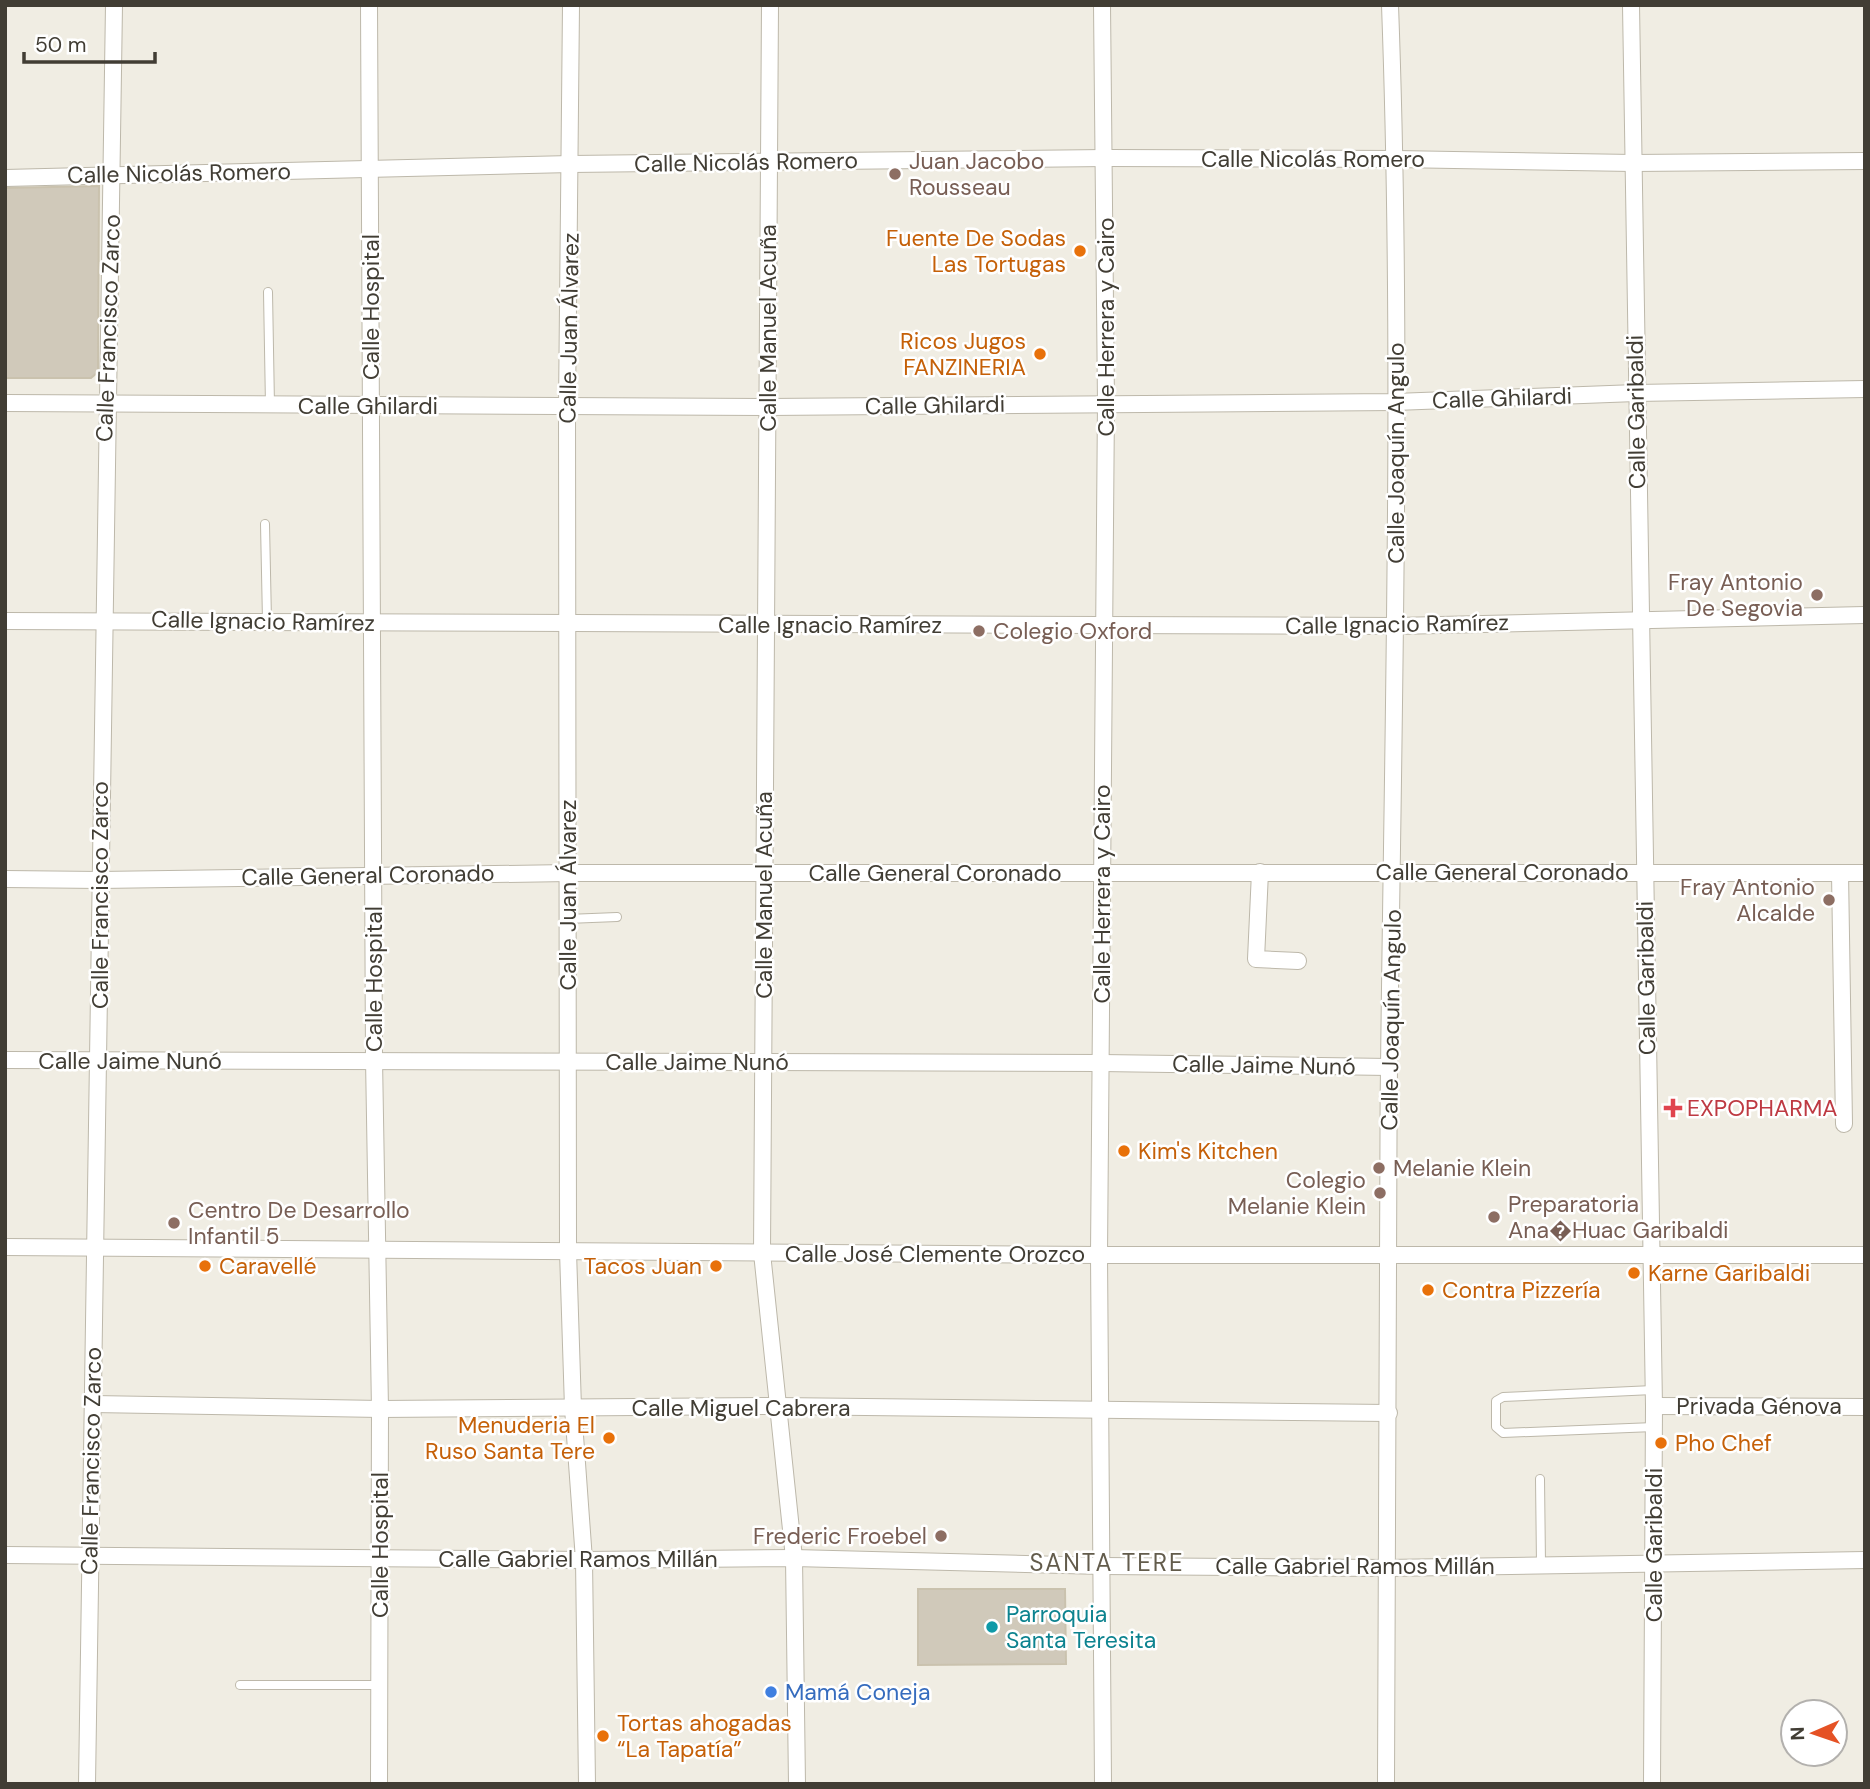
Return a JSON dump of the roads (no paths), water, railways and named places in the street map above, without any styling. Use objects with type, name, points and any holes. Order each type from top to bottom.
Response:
[{"type":"street","name":"Calle Francisco Zarco","points":[[86,1784],[114,5]]},
{"type":"street","name":"Calle Hospital","points":[[369,5],[374,1059],[380,1409],[379,1784]]},
{"type":"street","name":"Calle Juan Álvarez","points":[[571,5],[567,407],[568,1251],[573,1408],[584,1560],[587,1784]]},
{"type":"street","name":"Calle Manuel Acuña","points":[[771,5],[762,1253],[794,1558],[797,1784]]},
{"type":"street","name":"Calle Herrera y Cairo","points":[[1102,5],[1107,403],[1099,1255],[1103,1784]]},
{"type":"street","name":"Calle Joaquín Angulo","points":[[1386,1784],[1389,1067],[1396,626],[1396,159],[1390,5]]},
{"type":"street","name":"Calle Garibaldi","points":[[1631,5],[1654,1398],[1652,1784]]},
{"type":"street","name":"Calle Nicolás Romero","points":[[5,178],[371,168],[769,162],[1106,159],[1396,159],[1633,163],[1865,161]]},
{"type":"street","name":"Calle Ghilardi","points":[[5,403],[768,407],[1395,402],[1636,393],[1865,390]]},
{"type":"street","name":"Calle Ignacio Ramírez","points":[[5,621],[1396,626],[1865,615]]},
{"type":"street","points":[[1260,872],[1256,959],[1298,961]]},
{"type":"street","name":"Calle General Coronado","points":[[5,879],[568,873],[1865,873]]},
{"type":"street","points":[[1840,873],[1844,1124]]},
{"type":"street","name":"Calle Jaime Nunó","points":[[5,1060],[99,1062],[374,1059],[1389,1067]]},
{"type":"street","name":"Calle José Clemente Orozco","points":[[5,1247],[1099,1255],[1865,1255]]},
{"type":"street","name":"Privada Génova","points":[[1654,1398],[1865,1407]]},
{"type":"street","name":"Calle Miguel Cabrera","points":[[93,1404],[380,1409],[778,1406],[1100,1412],[1389,1413]]},
{"type":"street","name":"Calle Gabriel Ramos Millán","points":[[5,1555],[88,1553],[584,1560],[794,1558],[1102,1566],[1387,1567],[1865,1560]]},
{"type":"lane","points":[[268,292],[270,406]]},
{"type":"lane","points":[[265,524],[267,621]]},
{"type":"lane","points":[[568,919],[617,917]]},
{"type":"lane","points":[[1654,1398],[1503,1397],[1498,1398],[1495,1406],[1496,1427],[1503,1433],[1654,1427]]},
{"type":"lane","points":[[1539,1479],[1541,1564]]},
{"type":"lane","points":[[240,1685],[380,1685]]},
{"type":"place","name":"Juan Jacobo Rousseau","points":[[895,174]]},
{"type":"place","name":"Fuente De Sodas Las Tortugas","points":[[1080,251]]},
{"type":"place","name":"Ricos Jugos FANZINERIA","points":[[1040,354]]},
{"type":"place","name":"Fray Antonio De Segovia","points":[[1817,595]]},
{"type":"place","name":"Colegio Oxford","points":[[979,631]]},
{"type":"place","name":"Fray Antonio Alcalde","points":[[1829,900]]},
{"type":"place","name":"EXPOPHARMA","points":[[1673,1108]]},
{"type":"place","name":"Kim's Kitchen","points":[[1124,1151]]},
{"type":"place","name":"Melanie Klein","points":[[1379,1168]]},
{"type":"place","name":"Colegio Melanie Klein","points":[[1380,1193]]},
{"type":"place","name":"Preparatoria Ana�Huac Garibaldi","points":[[1494,1217]]},
{"type":"place","name":"Centro De Desarrollo Infantil 5","points":[[174,1223]]},
{"type":"place","name":"Caravellé","points":[[205,1266]]},
{"type":"place","name":"Tacos Juan","points":[[716,1266]]},
{"type":"place","name":"Karne Garibaldi","points":[[1634,1273]]},
{"type":"place","name":"Contra Pizzería","points":[[1428,1290]]},
{"type":"place","name":"Menuderia El Ruso Santa Tere","points":[[609,1438]]},
{"type":"place","name":"Pho Chef","points":[[1661,1443]]},
{"type":"place","name":"Frederic Froebel","points":[[941,1536]]},
{"type":"place","name":"Parroquia Santa Teresita","points":[[992,1627]]},
{"type":"place","name":"Mamá Coneja","points":[[771,1692]]},
{"type":"place","name":"Tortas ahogadas “La Tapatía”","points":[[603,1736]]},
{"type":"district","name":"SANTA TERE","points":[[1107,1562]]}]
